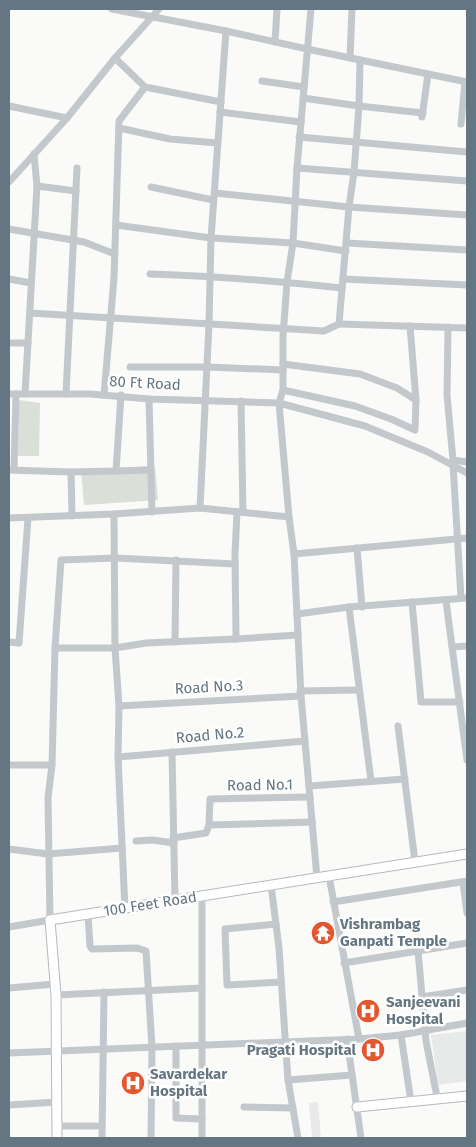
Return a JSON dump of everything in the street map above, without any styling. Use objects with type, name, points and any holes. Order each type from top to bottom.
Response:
[{"type":"main road","name":"100 Feet Road","points":[[50,920],[467,854]]},
{"type":"main road","points":[[50,920],[56,995],[57,1138]]},
{"type":"main road","points":[[357,1107],[467,1096]]},
{"type":"street","points":[[112,9],[466,82],[461,124]]},
{"type":"street","points":[[9,182],[67,118],[115,58],[159,9]]},
{"type":"street","points":[[275,42],[277,9]]},
{"type":"street","points":[[310,9],[296,168],[293,243],[287,282],[284,328],[284,390],[279,402],[294,554],[300,693],[317,878]]},
{"type":"street","points":[[350,58],[352,9]]},
{"type":"street","points":[[200,508],[209,324],[210,238],[226,31]]},
{"type":"street","points":[[115,58],[145,87],[221,102]]},
{"type":"street","points":[[339,324],[349,207],[354,172],[360,60]]},
{"type":"street","points":[[303,98],[422,115],[428,74]]},
{"type":"street","points":[[262,82],[304,87]]},
{"type":"street","points":[[104,395],[115,254],[118,128],[119,121],[145,87]]},
{"type":"street","points":[[9,106],[67,118]]},
{"type":"street","points":[[220,112],[300,122]]},
{"type":"street","points":[[118,128],[170,139],[217,143]]},
{"type":"street","points":[[299,137],[467,152]]},
{"type":"street","points":[[26,394],[38,186],[34,154]]},
{"type":"street","points":[[66,394],[76,168]]},
{"type":"street","points":[[296,168],[467,181],[467,172]]},
{"type":"street","points":[[38,186],[76,191]]},
{"type":"street","points":[[151,187],[214,196],[467,215]]},
{"type":"street","points":[[116,225],[210,238],[293,243],[346,251]]},
{"type":"street","points":[[9,228],[84,242],[115,254]]},
{"type":"street","points":[[347,242],[467,250]]},
{"type":"street","points":[[150,274],[210,276],[342,288]]},
{"type":"street","points":[[9,279],[31,283]]},
{"type":"street","points":[[343,279],[467,285]]},
{"type":"street","points":[[30,313],[324,332],[339,324],[467,328]]},
{"type":"street","points":[[284,390],[355,406],[415,430],[416,400],[410,326]]},
{"type":"street","points":[[297,614],[349,607],[464,598],[447,395],[448,327]]},
{"type":"street","points":[[9,343],[28,343]]},
{"type":"street","points":[[130,367],[283,367],[360,374],[397,388],[416,400]]},
{"type":"street","points":[[12,394],[11,470],[71,472],[150,470]]},
{"type":"street","name":"80 Ft Road","points":[[12,394],[104,395],[149,399],[279,402],[365,426],[453,463],[467,473]]},
{"type":"street","points":[[116,471],[121,396]]},
{"type":"street","points":[[149,399],[152,512]]},
{"type":"street","points":[[236,639],[235,564],[240,512],[241,402]]},
{"type":"street","points":[[453,463],[467,462]]},
{"type":"street","points":[[71,472],[72,516]]},
{"type":"street","points":[[9,518],[200,508],[289,517]]},
{"type":"street","points":[[114,514],[116,558],[115,648],[119,706],[118,757],[125,908]]},
{"type":"street","points":[[9,642],[19,643],[28,518]]},
{"type":"street","points":[[294,554],[467,538]]},
{"type":"street","points":[[357,548],[362,607]]},
{"type":"street","points":[[9,927],[50,920],[48,798],[52,765],[55,648],[60,560],[116,558],[235,564]]},
{"type":"street","points":[[175,642],[176,560]]},
{"type":"street","points":[[446,600],[467,760]]},
{"type":"street","points":[[412,602],[421,702],[460,702]]},
{"type":"street","points":[[349,607],[371,781]]},
{"type":"street","points":[[55,648],[115,648],[146,643],[298,635]]},
{"type":"street","points":[[452,647],[467,646]]},
{"type":"street","name":"Road No.3","points":[[119,706],[359,690]]},
{"type":"street","points":[[398,726],[415,862]]},
{"type":"street","name":"Road No.2","points":[[118,757],[305,741]]},
{"type":"street","points":[[172,752],[174,901]]},
{"type":"street","points":[[9,765],[52,765]]},
{"type":"street","points":[[308,786],[405,779]]},
{"type":"street","name":"Road No.1","points":[[210,824],[210,799],[310,797]]},
{"type":"street","points":[[136,841],[174,841],[206,833],[210,824],[312,822]]},
{"type":"street","points":[[9,850],[48,854],[122,848]]},
{"type":"street","points":[[329,876],[359,1039]]},
{"type":"street","points":[[334,902],[465,881],[467,913]]},
{"type":"street","points":[[271,885],[276,924],[288,1080],[298,1138]]},
{"type":"street","points":[[202,896],[202,1138]]},
{"type":"street","points":[[88,914],[90,946],[92,949],[137,948],[146,951],[152,1047],[151,1138]]},
{"type":"street","points":[[276,924],[225,929],[228,985],[281,982]]},
{"type":"street","points":[[344,963],[467,943]]},
{"type":"street","points":[[418,951],[426,1041],[437,1097]]},
{"type":"street","points":[[9,988],[55,984]]},
{"type":"street","points":[[56,995],[202,988]]},
{"type":"street","points":[[422,997],[467,990]]},
{"type":"street","points":[[102,1138],[104,992]]},
{"type":"street","points":[[9,1053],[347,1040],[401,1035],[467,1023]]},
{"type":"street","points":[[401,1035],[411,1102]]},
{"type":"street","points":[[347,1040],[361,1138]]},
{"type":"street","points":[[176,1046],[176,1118],[202,1119]]},
{"type":"street","points":[[288,1080],[352,1075]]},
{"type":"street","points":[[9,1105],[58,1102]]},
{"type":"street","points":[[244,1108],[293,1108]]},
{"type":"street","points":[[58,1126],[102,1126]]},
{"type":"shaded area","points":[[19,400],[40,403],[39,456],[18,456]]},
{"type":"shaded area","points":[[155,466],[158,500],[84,505],[81,469]]},
{"type":"shaded area","points":[[467,1031],[467,1081],[438,1085],[431,1035]]},
{"type":"shaded area","points":[[318,1102],[321,1138],[312,1138],[309,1103]]},
{"type":"place","name":"Vishrambag Ganpati Temple","points":[[323,933]]},
{"type":"place","name":"Sanjeevani Hospital","points":[[368,1011]]},
{"type":"place","name":"Pragati Hospital","points":[[373,1050]]},
{"type":"place","name":"Savardekar Hospital","points":[[133,1083]]}]
